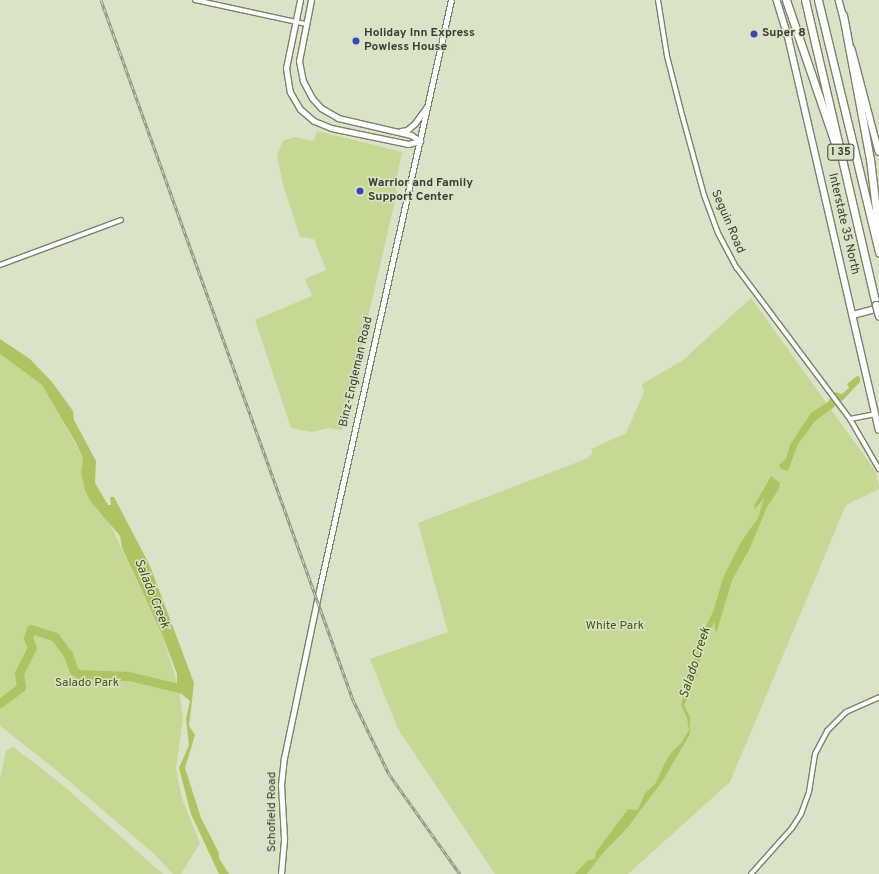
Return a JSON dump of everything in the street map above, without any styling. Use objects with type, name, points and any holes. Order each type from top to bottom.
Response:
[{"type":"highway","points":[[786,0],[832,140],[844,167]]},
{"type":"highway","name":"I 35","points":[[805,0],[878,306],[879,316]]},
{"type":"highway","name":"I 35","points":[[818,0],[879,253]]},
{"type":"highway","points":[[843,15],[868,152],[879,235]]},
{"type":"main road","name":"Interstate 35 North","points":[[777,0],[788,35],[877,413],[879,430]]},
{"type":"main road","points":[[839,0],[879,152]]},
{"type":"main road","points":[[853,315],[878,306]]},
{"type":"street","points":[[195,0],[306,24]]},
{"type":"street","points":[[300,0],[286,74],[290,92],[300,109],[314,120],[331,128],[408,144],[420,141]]},
{"type":"street","points":[[311,0],[300,55],[300,68],[306,87],[317,103],[338,118],[411,135],[420,141]]},
{"type":"street","name":"Binz-Engleman Road","points":[[286,749],[318,594],[451,0]]},
{"type":"street","name":"Seguin Road","points":[[658,0],[667,56],[681,111],[704,195],[718,233],[737,268],[850,419],[879,469]]},
{"type":"street","points":[[398,132],[411,126],[428,105]]},
{"type":"street","points":[[0,265],[121,220]]},
{"type":"street","points":[[850,419],[877,413]]},
{"type":"street","points":[[750,874],[792,828],[801,814],[809,792],[815,754],[827,731],[846,712],[879,697]]},
{"type":"street","name":"Schofield Road","points":[[281,874],[284,838],[281,785],[286,749]]},
{"type":"green space","points":[[317,131],[402,152],[395,186],[397,192],[342,430],[329,428],[312,432],[291,428],[255,320],[312,296],[305,279],[326,270],[314,239],[300,237],[283,185],[277,155],[283,141],[294,137],[314,141]]},
{"type":"green space","name":"White Park","points":[[751,298],[876,472],[879,489],[846,505],[730,782],[628,874],[495,874],[398,729],[370,659],[448,632],[418,523],[586,459],[593,453],[591,449],[626,433],[644,392],[642,384],[682,361]]},
{"type":"green space","name":"Salado Park","points":[[0,354],[42,385],[53,403],[83,458],[81,473],[91,502],[110,524],[162,634],[179,689],[183,719],[176,768],[182,799],[200,843],[181,874],[173,874],[152,852],[50,765],[0,726]]},
{"type":"green space","points":[[13,747],[58,781],[163,874],[0,874],[0,778],[6,751]]},
{"type":"water","name":"Salado Creek","points":[[0,339],[30,359],[52,382],[73,411],[74,420],[96,461],[95,483],[108,505],[111,505],[110,497],[114,497],[150,566],[194,683],[189,726],[195,735],[185,768],[201,818],[219,853],[219,858],[229,874],[219,874],[191,814],[179,768],[189,745],[186,719],[190,701],[177,690],[177,674],[162,634],[122,548],[120,536],[91,502],[85,490],[81,473],[83,458],[76,443],[42,385],[0,354]]},
{"type":"water","points":[[857,376],[860,377],[860,382],[842,401],[815,421],[798,444],[788,471],[781,469],[779,465],[786,459],[790,445],[811,413],[828,402],[835,392],[842,394],[849,388],[847,384]]},
{"type":"water","name":"Salado Creek","points":[[771,476],[780,483],[779,489],[767,507],[749,550],[732,580],[716,634],[714,622],[703,645],[697,675],[684,706],[690,717],[690,734],[663,780],[628,827],[602,854],[587,874],[575,874],[588,860],[595,859],[596,852],[628,809],[637,810],[645,793],[655,784],[669,755],[682,742],[689,730],[687,718],[681,705],[702,634],[713,612],[723,578],[741,542],[758,518],[764,498],[755,509],[754,506]]},
{"type":"waterway","points":[[0,703],[21,687],[19,673],[32,648],[28,638],[31,629],[55,637],[68,654],[74,671],[79,674],[129,676],[187,690]]},
{"type":"railway","points":[[101,0],[353,700],[389,774],[460,874]]},
{"type":"place","name":"Super 8","points":[[754,34]]},
{"type":"place","name":"Holiday Inn Express Powless House","points":[[356,41]]},
{"type":"place","name":"Warrior and Family Support Center","points":[[360,191]]}]
